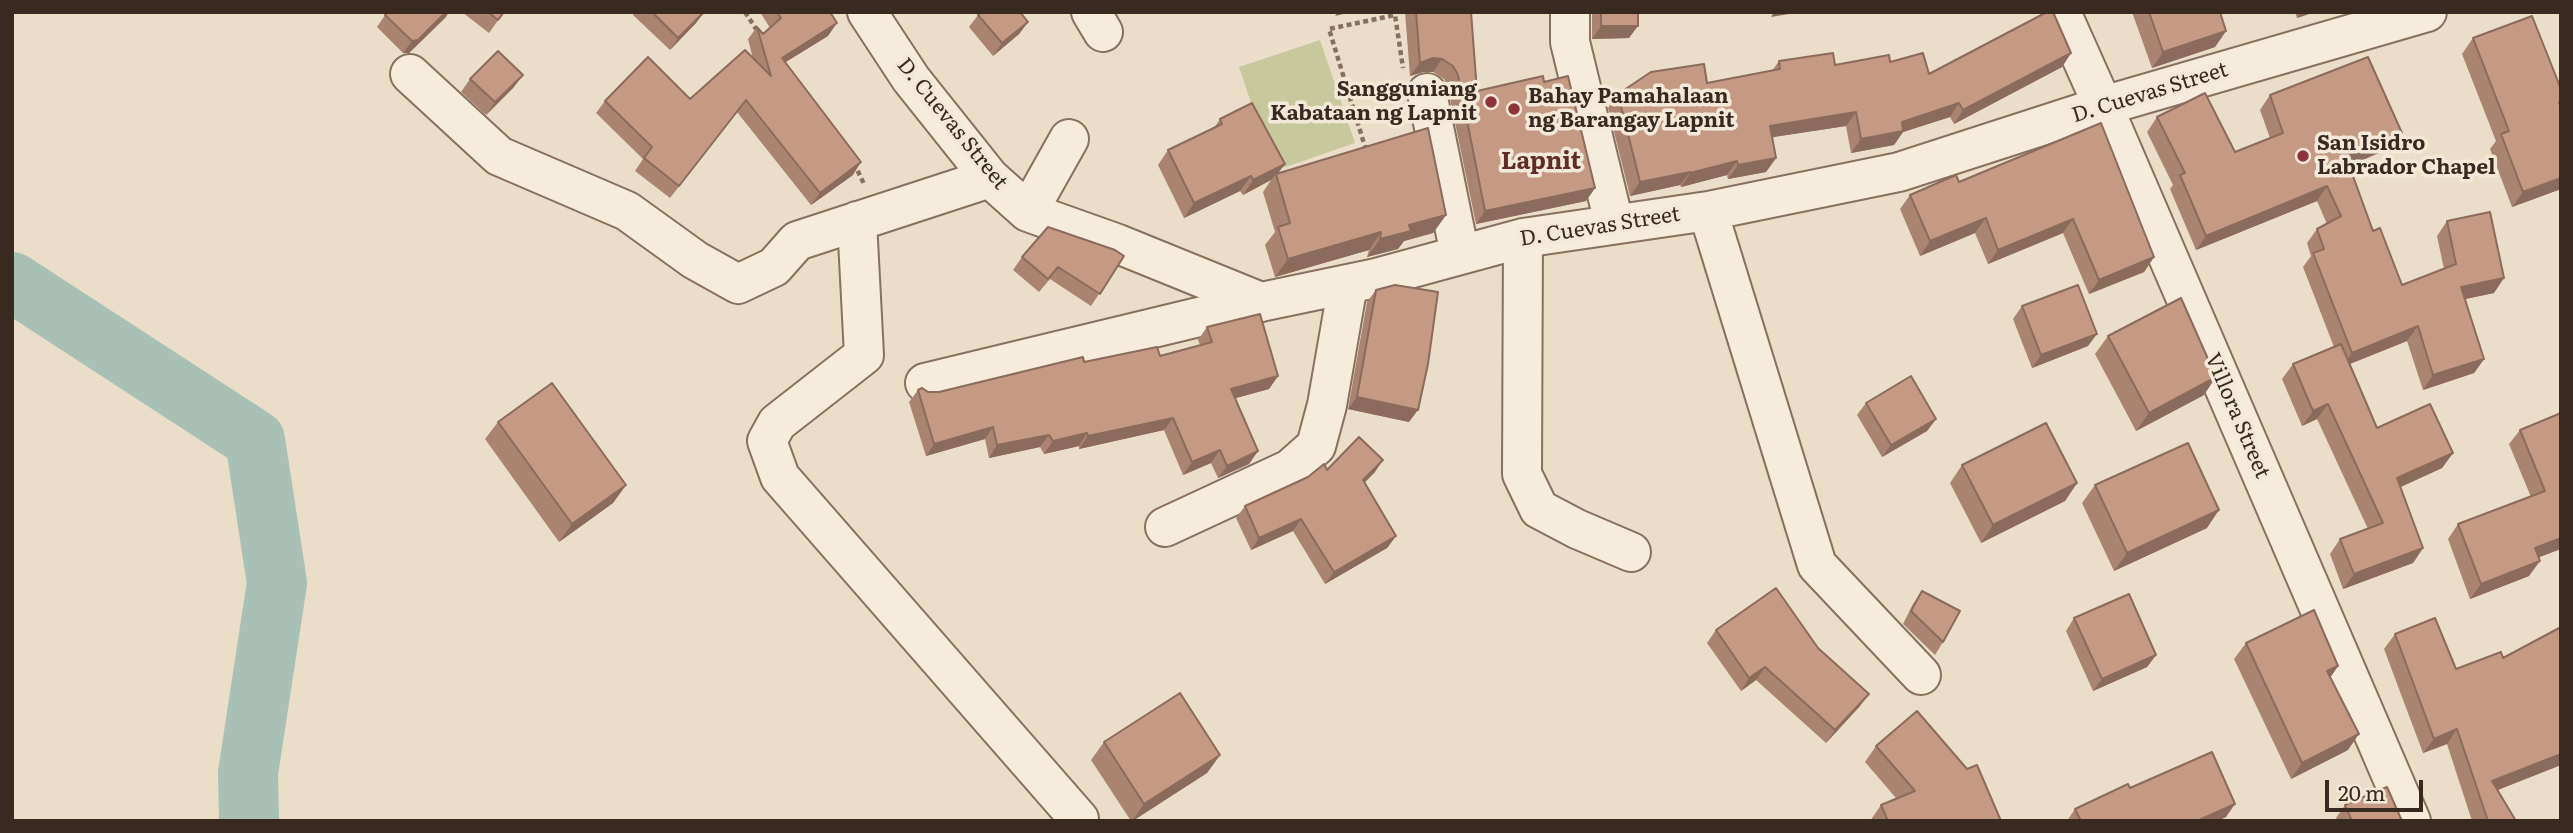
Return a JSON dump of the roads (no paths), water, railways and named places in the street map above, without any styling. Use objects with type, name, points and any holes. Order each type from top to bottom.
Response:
[{"type":"street","points":[[1570,12],[1570,42],[1614,223]]},
{"type":"street","name":"Villora Street","points":[[2061,12],[2412,821]]},
{"type":"street","name":"D. Cuevas Street","points":[[871,14],[911,79],[990,178],[1028,212],[1118,244],[1261,302],[1348,284],[1523,238],[1708,211],[1899,172],[2104,106],[2427,12]]},
{"type":"street","points":[[410,74],[499,156],[627,211],[695,260],[738,284],[774,267],[797,241],[990,178]]},
{"type":"street","points":[[1427,93],[1460,255]]},
{"type":"street","points":[[1028,212],[1069,139]]},
{"type":"street","points":[[1708,211],[1817,565],[1921,675]]},
{"type":"street","points":[[868,218],[864,355],[777,423],[767,441],[780,477],[1079,819]]},
{"type":"street","points":[[1523,238],[1522,474],[1539,509],[1631,552]]},
{"type":"street","points":[[1165,527],[1290,469],[1316,446],[1327,405],[1348,284]]},
{"type":"street","points":[[925,383],[1261,302]]},
{"type":"waterway","points":[[12,282],[255,440],[277,583],[248,773],[249,821]]},
{"type":"place","name":"Sangguniang Kabataan ng Lapnit","points":[[1491,102]]},
{"type":"place","name":"Bahay Pamahalaan ng Barangay Lapnit","points":[[1514,109]]},
{"type":"place","name":"San Isidro Labrador Chapel","points":[[2303,156]]},
{"type":"district","name":"Lapnit","points":[[1541,162]]}]
